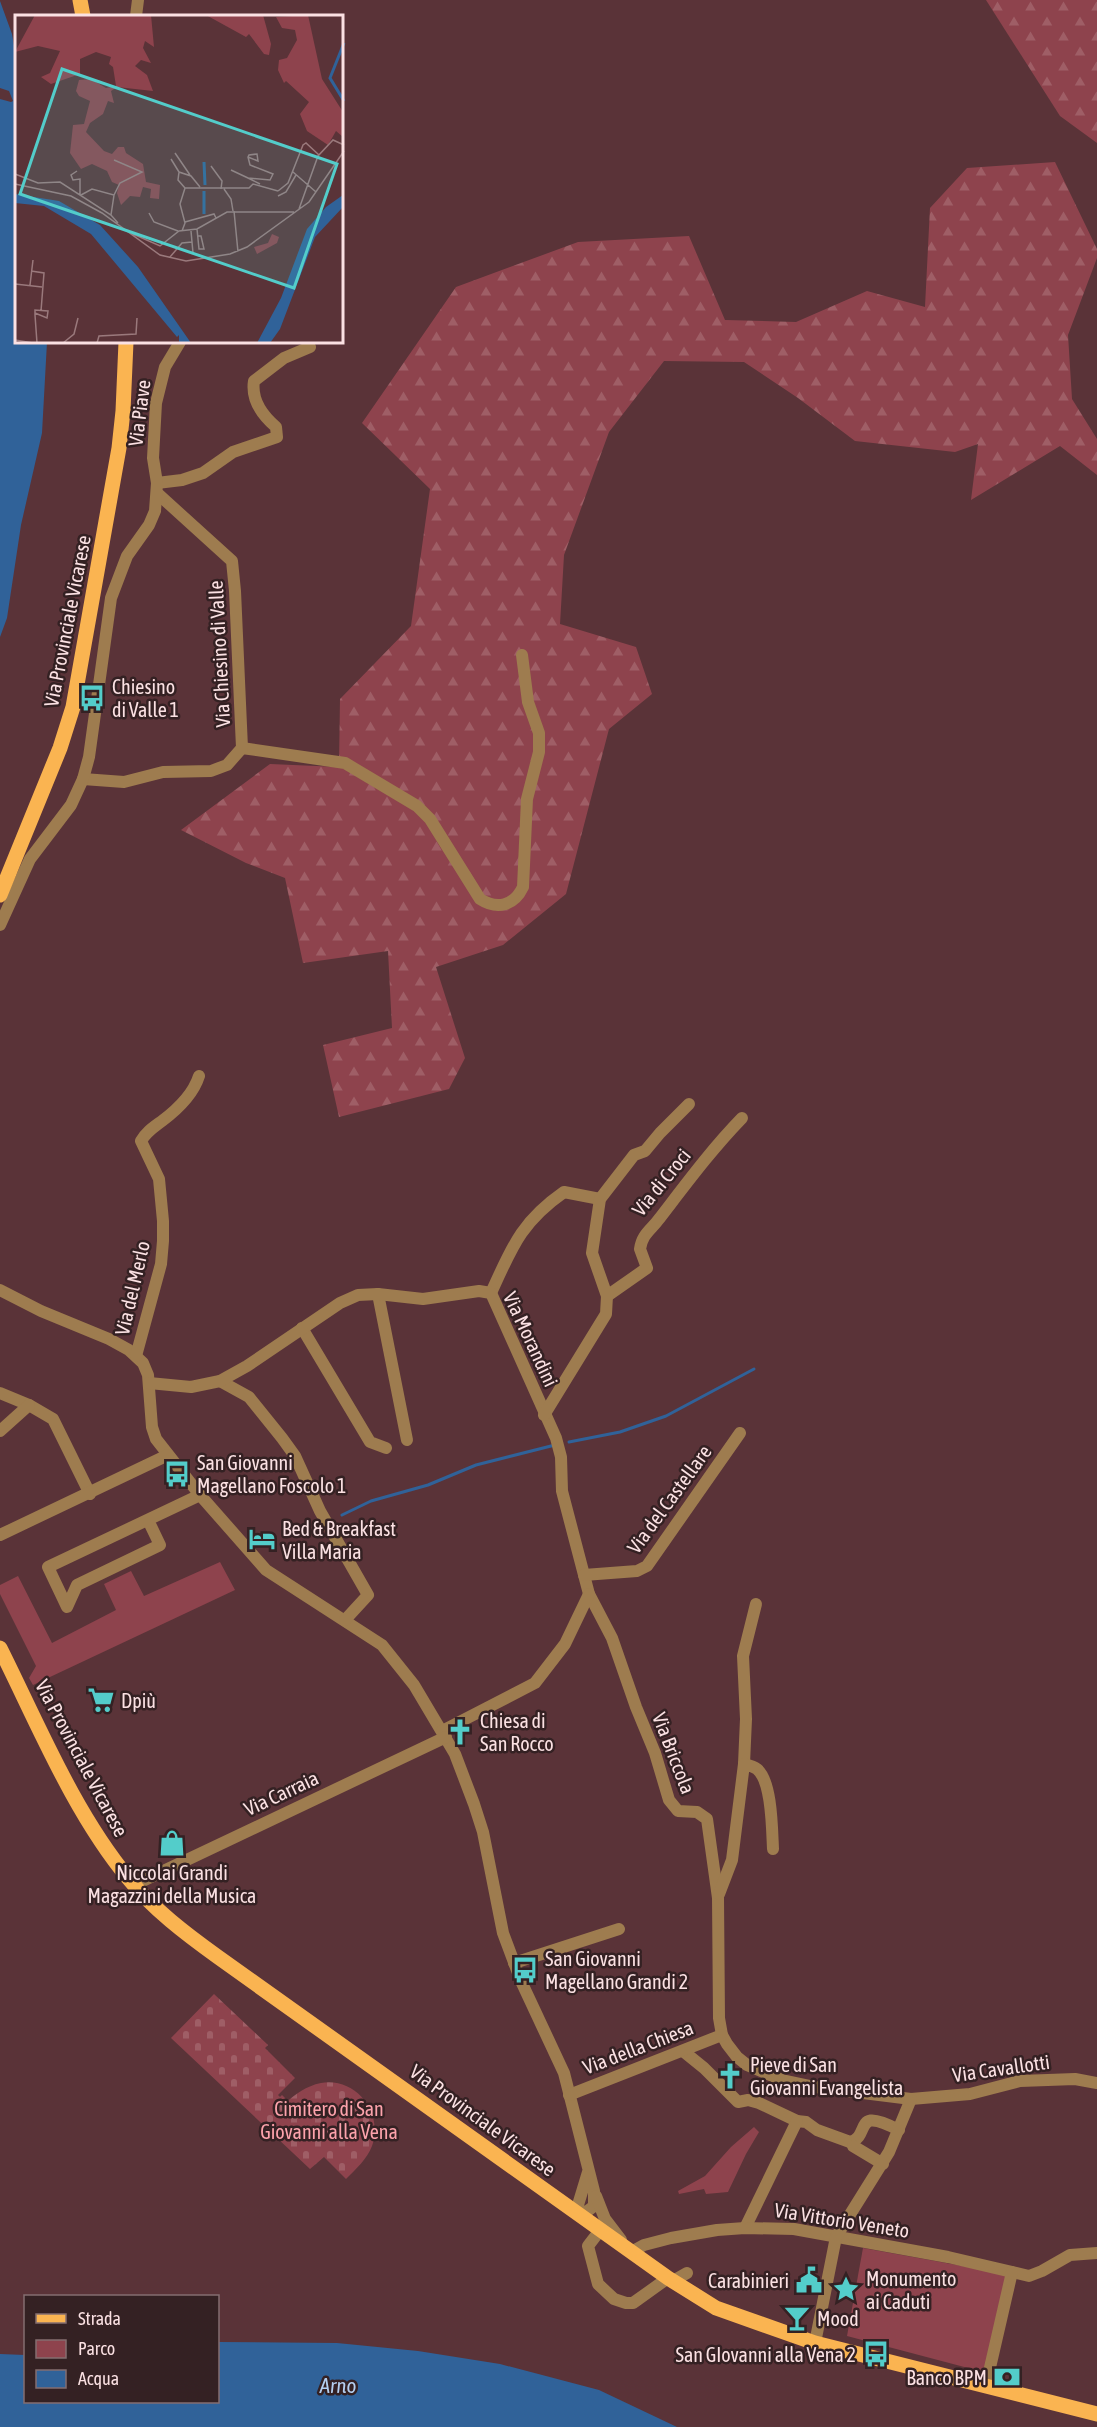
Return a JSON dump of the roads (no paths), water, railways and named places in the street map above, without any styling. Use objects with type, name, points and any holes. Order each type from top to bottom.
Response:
[{"type":"main road","points":[[80,0],[83,15]]},
{"type":"main road","name":"Via Provinciale Vicarese","points":[[0,895],[56,757],[75,697],[119,448],[126,344]]},
{"type":"main road","name":"Via Provinciale Vicarese","points":[[0,1648],[82,1810],[134,1885],[196,1941],[670,2280],[704,2302],[732,2315],[815,2343],[1097,2414]]},
{"type":"street","points":[[136,15],[138,0]]},
{"type":"street","name":"Via Piave","points":[[157,488],[153,458],[156,403],[165,367],[179,344]]},
{"type":"street","points":[[0,925],[30,859],[65,816],[83,778],[89,756],[111,598],[127,556],[153,517],[157,488],[203,474],[233,452],[277,437],[276,426],[266,418],[256,400],[254,381],[284,357],[310,347]]},
{"type":"street","name":"Via Chiesino di Valle","points":[[83,778],[124,782],[163,772],[211,771],[227,765],[242,748],[236,591],[232,561],[157,488]]},
{"type":"street","points":[[242,748],[332,759],[355,768],[417,806],[430,819],[480,899],[491,906],[505,905],[518,899],[523,887],[526,799],[539,752],[539,733],[528,702],[522,655]]},
{"type":"street","name":"Via del Merlo","points":[[136,1356],[161,1264],[163,1231],[159,1179],[141,1141],[145,1134],[166,1119],[188,1097],[198,1076]]},
{"type":"street","points":[[544,1414],[602,1323],[608,1307],[607,1296],[592,1253],[600,1198],[634,1155],[645,1151],[689,1104]]},
{"type":"street","name":"Via di Croci","points":[[607,1296],[647,1268],[640,1249],[647,1230],[657,1222],[685,1183],[742,1118]]},
{"type":"street","points":[[491,1293],[521,1230],[540,1209],[564,1191],[600,1198]]},
{"type":"street","points":[[0,1290],[41,1311],[110,1339],[136,1356],[146,1369],[152,1427],[156,1439],[200,1495],[266,1570],[382,1645],[400,1665],[444,1734],[474,1804],[483,1832],[498,1912],[514,1963],[560,2061],[588,2172],[589,2188],[605,2219],[629,2249]]},
{"type":"street","name":"Via Morandini","points":[[149,1383],[190,1387],[220,1381],[247,1366],[350,1298],[378,1294],[423,1299],[479,1291],[491,1293],[556,1437],[561,1457],[562,1491],[584,1575]]},
{"type":"street","points":[[378,1294],[407,1440]]},
{"type":"street","points":[[302,1328],[370,1442],[386,1448]]},
{"type":"street","points":[[220,1381],[249,1397],[282,1438],[294,1456],[320,1511],[368,1595],[345,1620]]},
{"type":"street","points":[[0,1394],[46,1413],[55,1421],[90,1494]]},
{"type":"street","points":[[0,1431],[29,1405]]},
{"type":"street","name":"Via del Castellare","points":[[584,1575],[637,1571],[647,1566],[740,1433]]},
{"type":"street","points":[[0,1534],[90,1494],[168,1455]]},
{"type":"street","points":[[148,1520],[160,1545],[77,1585],[67,1606],[48,1567],[200,1495]]},
{"type":"street","name":"Via Briccola","points":[[584,1575],[590,1594],[623,1664],[669,1800],[678,1811],[697,1812],[707,1819],[718,1898],[718,1999],[722,2035]]},
{"type":"street","name":"Via Carraia","points":[[134,1885],[444,1734],[535,1683],[565,1644],[590,1594]]},
{"type":"street","points":[[718,1898],[732,1860],[744,1764],[746,1719],[743,1656],[756,1604]]},
{"type":"street","points":[[744,1764],[759,1770],[763,1777],[770,1804],[773,1849]]},
{"type":"street","points":[[514,1963],[619,1929]]},
{"type":"street","name":"Via della Chiesa","points":[[569,2095],[722,2035]]},
{"type":"street","name":"Via Cavallotti","points":[[722,2035],[731,2051],[747,2065],[782,2080],[911,2099],[970,2094],[1020,2080],[1075,2079],[1097,2083]]},
{"type":"street","points":[[683,2050],[738,2103],[748,2100],[850,2142],[857,2139],[865,2123],[873,2119],[899,2130]]},
{"type":"street","points":[[815,2343],[836,2237],[883,2164],[911,2099]]},
{"type":"street","points":[[745,2228],[797,2121]]},
{"type":"street","points":[[853,2146],[883,2164]]},
{"type":"street","points":[[560,2201],[589,2188]]},
{"type":"street","points":[[582,2216],[578,2205],[589,2188]]},
{"type":"street","name":"Via Vittorio Veneto","points":[[629,2249],[671,2238],[745,2228],[794,2229],[948,2257],[1032,2276],[1070,2255],[1097,2253]]},
{"type":"street","points":[[601,2229],[588,2246],[598,2283],[614,2299],[633,2303],[670,2280],[687,2273]]},
{"type":"street","points":[[986,2385],[1012,2272]]},
{"type":"water","points":[[0,1],[12,34],[15,51],[15,344],[47,344],[42,433],[21,525],[7,618],[0,637],[0,99],[13,101],[9,91],[0,88]]},
{"type":"water","name":"Arno","points":[[219,2342],[337,2343],[418,2351],[500,2364],[599,2390],[677,2427],[0,2427],[0,2354],[24,2355],[24,2403],[219,2403]]},
{"type":"waterway","points":[[569,1442],[620,1432],[666,1416],[754,1369]]},
{"type":"waterway","points":[[342,1515],[371,1501],[428,1485],[476,1465],[555,1445]]},
{"type":"place","name":"Chiesino di Valle 1","points":[[92,698]]},
{"type":"place","name":"San Giovanni Magellano Foscolo 1","points":[[177,1474]]},
{"type":"place","name":"Bed & Breakfast Villa Maria","points":[[262,1539]]},
{"type":"place","name":"Dpiù","points":[[101,1700]]},
{"type":"place","name":"Chiesa di San Rocco","points":[[460,1732]]},
{"type":"place","name":"Niccolai Grandi Magazzini della Musica","points":[[172,1843]]},
{"type":"place","name":"San Giovanni Magellano Grandi 2","points":[[525,1970]]},
{"type":"place","name":"Pieve di San Giovanni Evangelista","points":[[730,2076]]},
{"type":"place","name":"Carabinieri","points":[[809,2280]]},
{"type":"place","name":"Monumento ai Caduti","points":[[846,2289]]},
{"type":"place","name":"Mood","points":[[797,2318]]},
{"type":"place","name":"San GIovanni alla Vena 2","points":[[876,2354]]},
{"type":"place","name":"Banco BPM","points":[[1007,2377]]},
{"type":"park label","name":"Cimitero di San Giovanni alla Vena","points":[[329,2120]]}]
